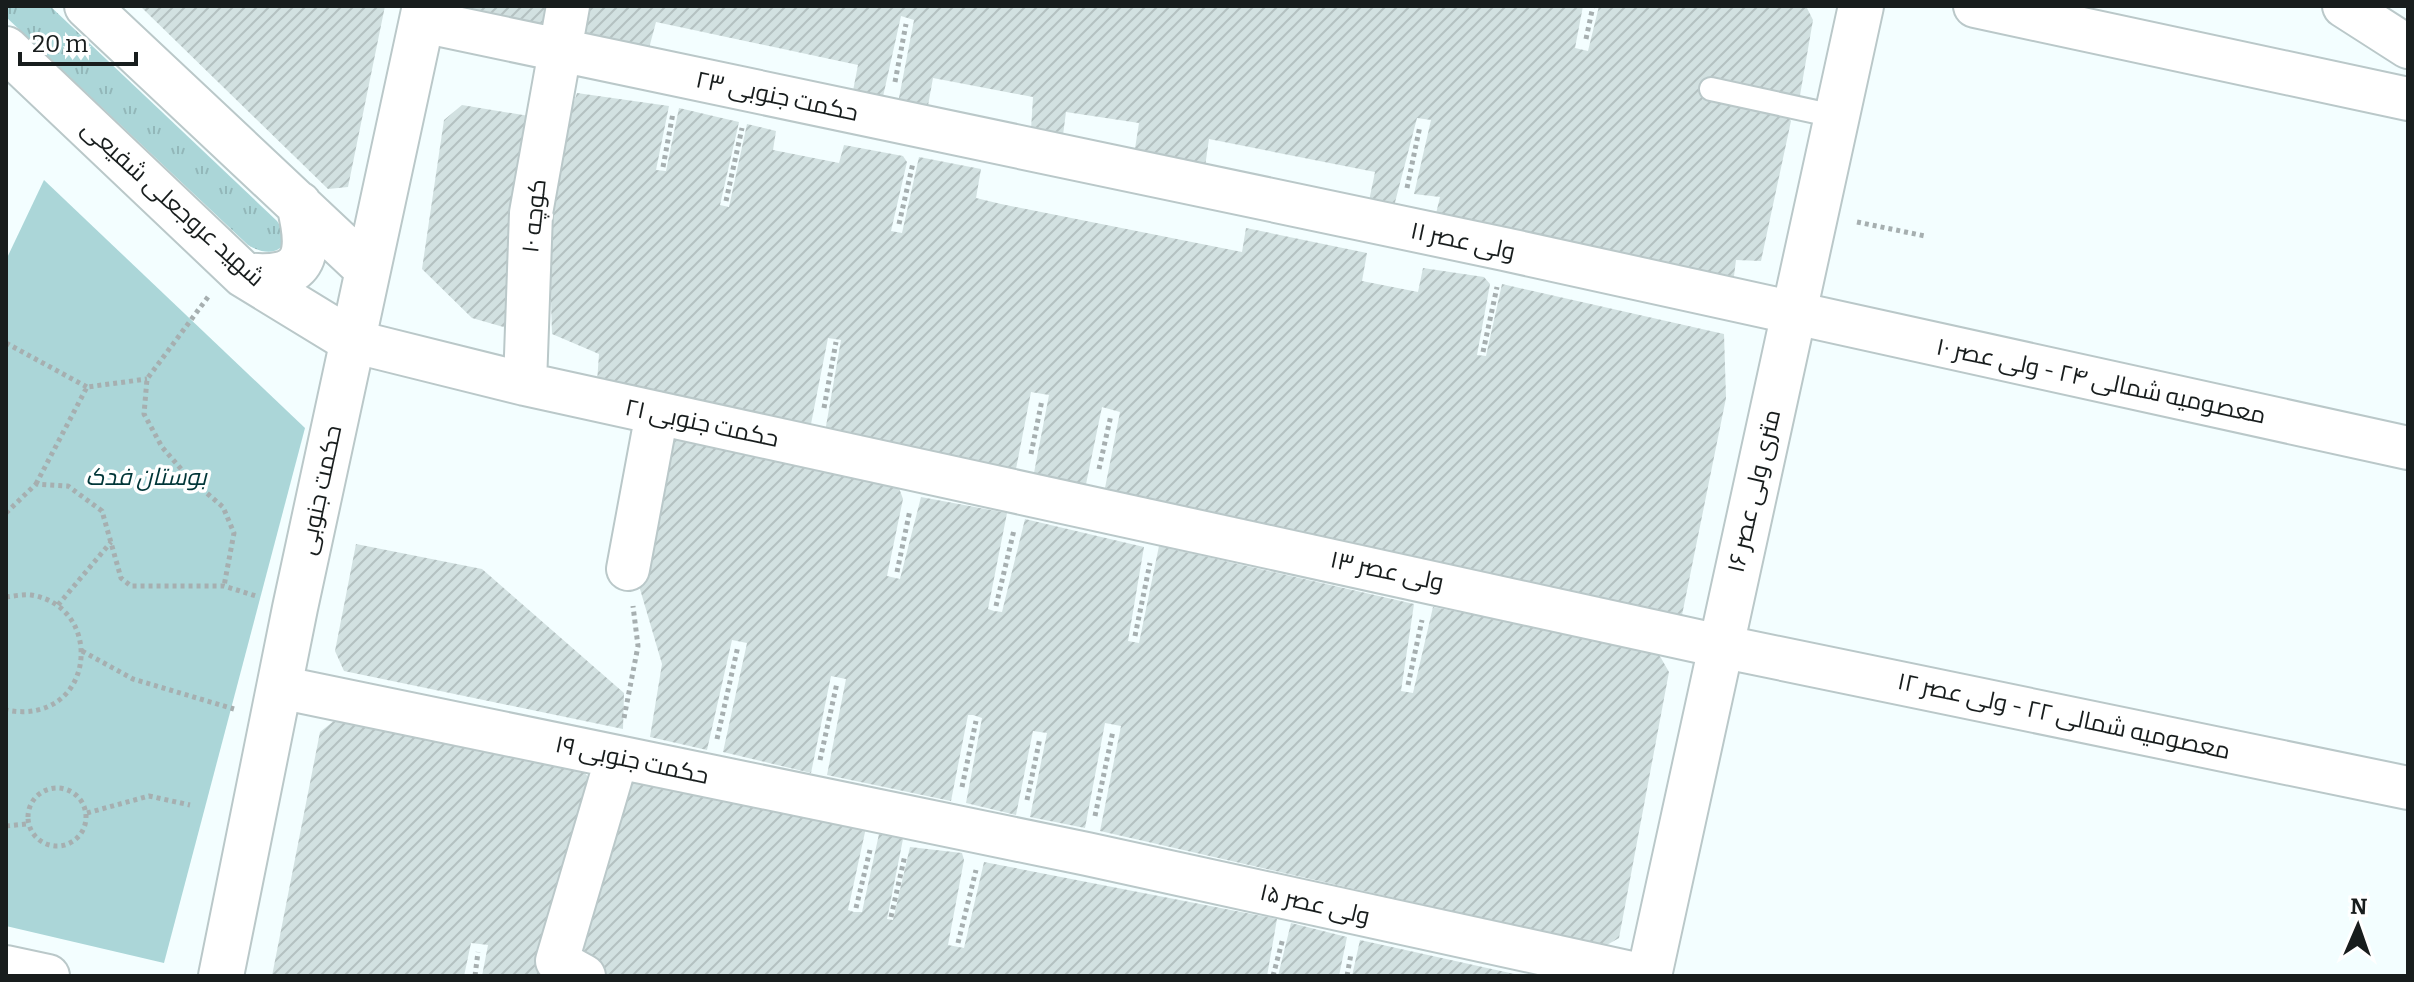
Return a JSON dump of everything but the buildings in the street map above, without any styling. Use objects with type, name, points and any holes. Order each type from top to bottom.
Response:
[{"type":"street","points":[[87,6],[367,269]]},
{"type":"street","name":"کوچه ۱۰","points":[[525,384],[531,213],[568,6]]},
{"type":"street","name":"۱۶ متری ولی عصر","points":[[1647,976],[1839,117],[1861,6]]},
{"type":"street","points":[[1975,6],[2408,99]]},
{"type":"street","points":[[2344,6],[2408,47]]},
{"type":"street","name":"حکمت جنوبی ۲۳","points":[[423,14],[559,50],[1132,171]]},
{"type":"street","name":"حکمت جنوبی","points":[[221,976],[295,608],[423,14]]},
{"type":"street","name":"شهید عروجعلی شفیعی","points":[[7,56],[238,269],[352,341]]},
{"type":"street","name":"ولی عصر ۱۱","points":[[1132,171],[1794,313]]},
{"type":"street","points":[[238,269],[266,277],[292,271],[305,257],[306,234],[299,204]]},
{"type":"street","name":"معصومیه شمالی ۲۴ - ولی عصر ۱۰","points":[[1794,313],[2408,448]]},
{"type":"street","name":"حکمت جنوبی ۲۱","points":[[352,341],[525,384],[1056,500]]},
{"type":"street","points":[[628,569],[657,413]]},
{"type":"street","name":"ولی عصر ۱۳","points":[[1056,500],[1720,646]]},
{"type":"street","name":"معصومیه شمالی ۲۲ - ولی عصر ۱۲","points":[[1720,646],[2408,788]]},
{"type":"street","name":"حکمت جنوبی ۱۹","points":[[276,704],[617,757],[986,833]]},
{"type":"street","points":[[570,969],[617,757]]},
{"type":"street","name":"ولی عصر ۱۵","points":[[986,833],[1647,976]]},
{"type":"street","points":[[6,967],[48,976]]},
{"type":"lane","points":[[1711,89],[1839,117]]},
{"type":"path","points":[[1586,39],[1593,6]]},
{"type":"path","points":[[899,224],[906,24]]},
{"type":"path","points":[[663,167],[681,75]]},
{"type":"path","points":[[726,201],[750,90]]},
{"type":"path","points":[[1398,227],[1420,126]]},
{"type":"path","points":[[1817,213],[1925,236]]},
{"type":"path","points":[[1483,352],[1504,249]]},
{"type":"path","points":[[224,586],[234,533],[223,507],[188,477],[162,447],[144,414],[147,379],[238,269]]},
{"type":"path","points":[[816,448],[836,342]]},
{"type":"path","points":[[6,343],[87,387],[147,379]]},
{"type":"path","points":[[6,513],[36,484],[87,387]]},
{"type":"path","points":[[1042,400],[1056,500]]},
{"type":"path","points":[[996,606],[1056,500],[1111,415]]},
{"type":"path","points":[[897,572],[918,470]]},
{"type":"path","points":[[36,484],[68,486],[102,511],[121,578],[131,586],[224,586],[295,608]]},
{"type":"path","points":[[1135,636],[1157,522]]},
{"type":"path","points":[[58,605],[111,542]]},
{"type":"path","points":[[617,757],[638,646],[628,569]]},
{"type":"path","points":[[1408,685],[1429,580]]},
{"type":"path","points":[[6,597],[30,594],[58,605],[75,625],[82,651],[76,681],[56,704],[27,714],[6,710]]},
{"type":"path","points":[[708,776],[738,646]]},
{"type":"path","points":[[82,651],[133,679],[276,704]]},
{"type":"path","points":[[812,797],[837,683]]},
{"type":"path","points":[[976,721],[986,833]]},
{"type":"path","points":[[1087,854],[1113,731]]},
{"type":"path","points":[[958,943],[986,833],[1040,738]]},
{"type":"path","points":[[62,787],[78,796],[87,813],[84,831],[70,844],[53,847],[36,839],[27,824],[29,804],[42,791],[62,787]]},
{"type":"path","points":[[87,813],[149,796],[190,805]]},
{"type":"path","points":[[856,908],[896,814]]},
{"type":"path","points":[[891,917],[896,814]]},
{"type":"path","points":[[6,826],[27,824]]},
{"type":"path","points":[[475,976],[478,952]]},
{"type":"green space","points":[[6,6],[50,6],[277,221],[284,239],[283,245],[265,252],[248,245],[6,17]]},
{"type":"green space","name":"بوستان فدک","points":[[44,180],[305,428],[164,963],[6,926],[6,260]]}]
